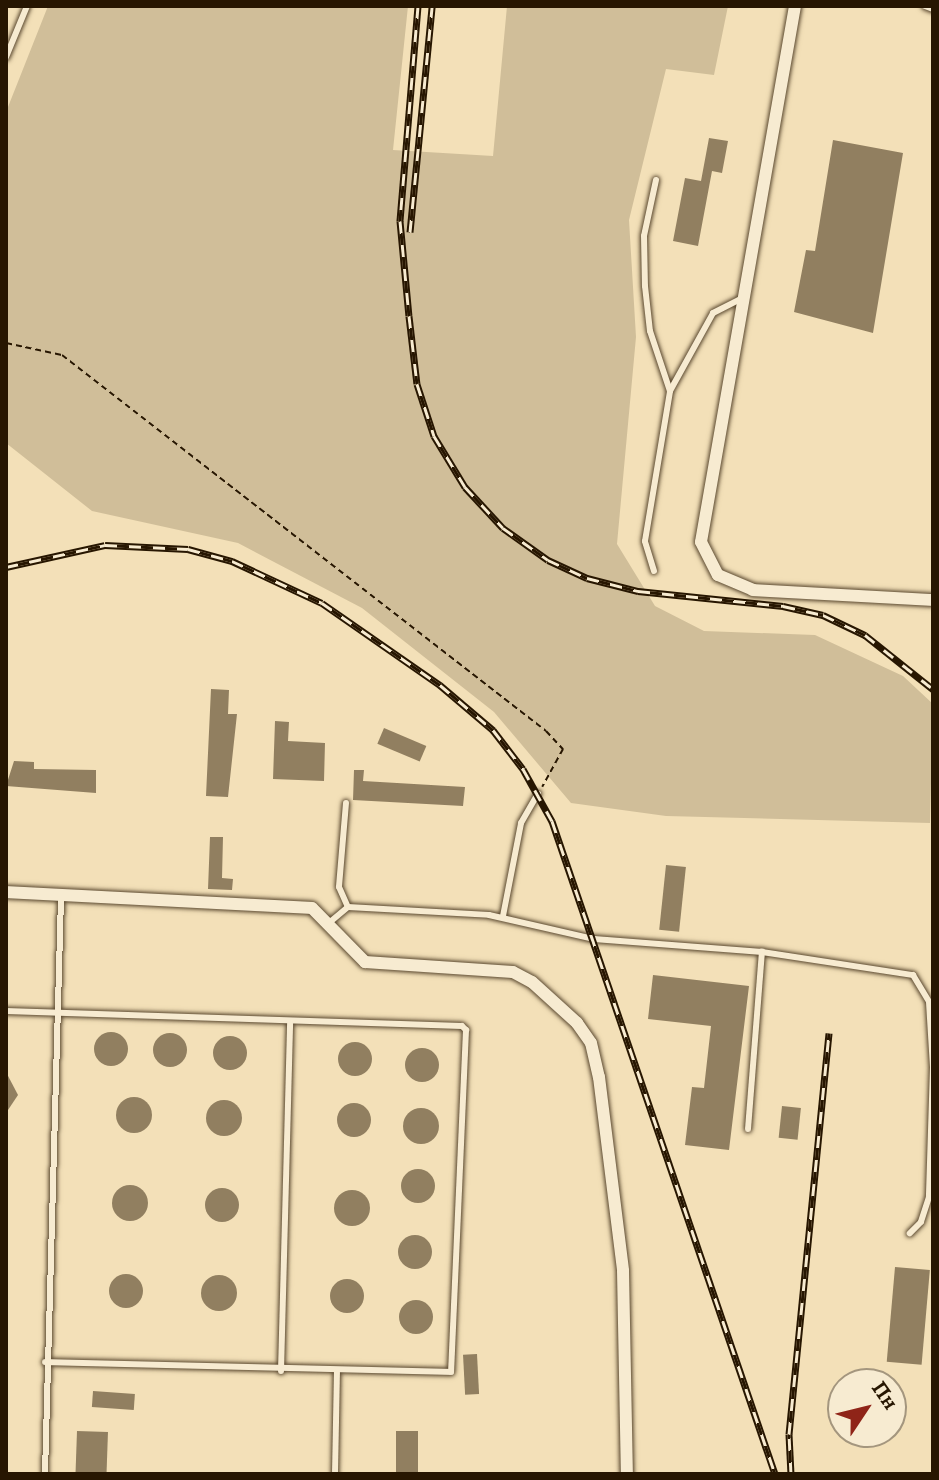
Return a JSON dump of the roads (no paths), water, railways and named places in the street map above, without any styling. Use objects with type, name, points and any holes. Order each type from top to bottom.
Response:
[{"type":"street","points":[[795,6],[701,530],[707,560],[718,575],[753,590],[933,600]]},
{"type":"street","points":[[6,892],[300,906],[330,922],[346,948],[376,966],[501,970],[524,976],[577,1023],[591,1043],[623,1271],[627,1474]]},
{"type":"lane","points":[[6,57],[27,6]]},
{"type":"lane","points":[[925,6],[933,9]]},
{"type":"lane","points":[[656,180],[644,236],[645,286],[650,331],[670,391]]},
{"type":"lane","points":[[654,571],[645,541],[670,391],[713,313],[743,298]]},
{"type":"lane","points":[[503,916],[521,823],[538,794]]},
{"type":"lane","points":[[346,803],[339,887],[348,907]]},
{"type":"lane","points":[[45,1474],[45,1362],[55,1013],[62,893]]},
{"type":"lane","points":[[330,922],[348,907],[503,916],[594,939],[762,952],[903,971],[925,990],[933,1067],[929,1197],[921,1222],[910,1233]]},
{"type":"lane","points":[[748,1129],[762,952]]},
{"type":"lane","points":[[6,1011],[290,1023],[462,1026],[466,1030],[453,1367],[446,1375],[45,1362]]},
{"type":"lane","points":[[281,1371],[290,1023]]},
{"type":"lane","points":[[335,1474],[337,1372]]},
{"type":"railway","points":[[418,6],[400,221],[409,316],[417,384],[434,436],[465,487],[503,528],[548,560],[587,578],[638,591],[783,606],[823,615],[865,635],[933,689]]},
{"type":"railway","points":[[410,232],[432,6]]},
{"type":"railway","points":[[6,567],[105,545],[188,549],[232,561],[322,603],[440,685],[493,730],[523,769],[552,821],[775,1474]]},
{"type":"railway","points":[[791,1474],[789,1434],[829,1033]]}]
